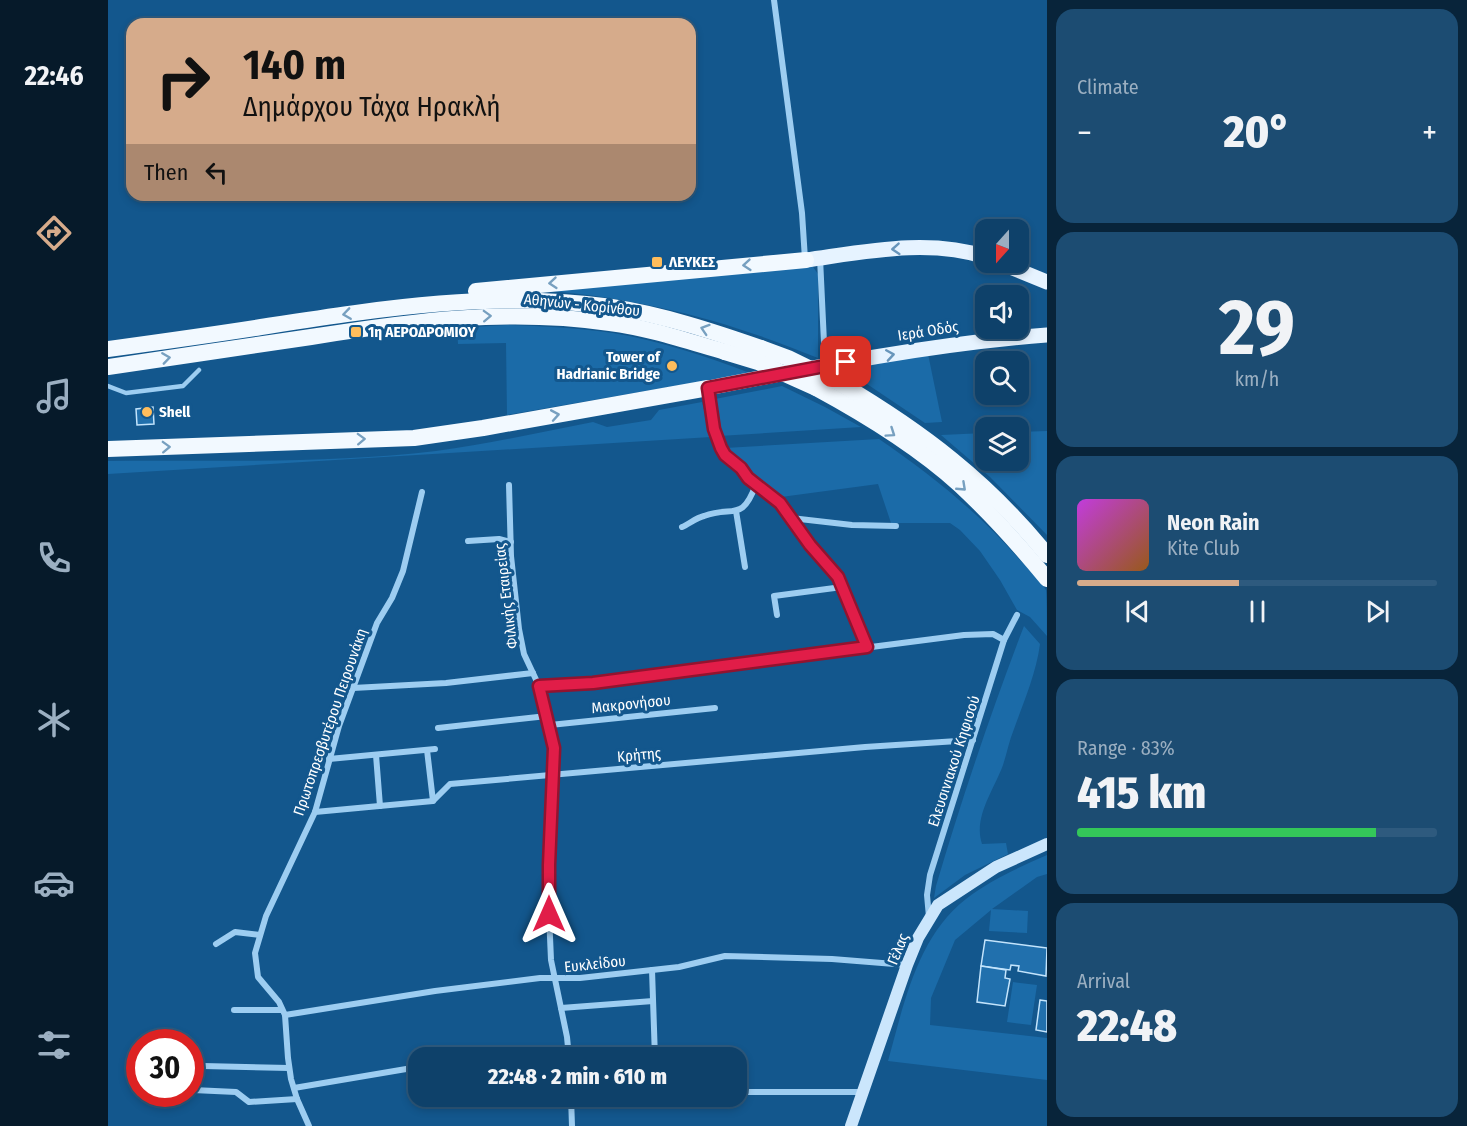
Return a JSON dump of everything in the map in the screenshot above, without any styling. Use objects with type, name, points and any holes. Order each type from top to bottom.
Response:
[{"type":"highway","points":[[405,307],[467,291],[813,259]]},
{"type":"highway","name":"Αθηνών - Κορίνθου","points":[[108,349],[405,307],[487,300],[572,303],[655,315],[788,358],[841,384],[891,415],[969,472],[1047,555]]},
{"type":"highway","name":"Αθηνών - Κορίνθου","points":[[108,367],[407,322],[488,316],[529,316],[610,323],[651,330],[758,362],[816,388],[866,416],[916,450],[958,484],[1026,553],[1047,579]]},
{"type":"highway","points":[[108,449],[414,438],[708,388]]},
{"type":"main road","points":[[813,259],[917,248],[955,249],[975,255]]},
{"type":"main road","points":[[1025,273],[1047,282]]},
{"type":"main road","name":"Ιερά Οδός","points":[[708,388],[825,365],[995,339],[1047,335]]},
{"type":"main road","name":"Γέλας","points":[[851,1126],[907,965],[929,917],[938,905],[996,867],[1047,844]]},
{"type":"street","points":[[774,0],[802,213],[813,259],[825,365]]},
{"type":"street","points":[[708,388],[714,429],[721,448],[756,484],[780,503],[810,545],[838,577],[867,647]]},
{"type":"street","points":[[682,527],[702,516],[736,512],[749,501],[756,484]]},
{"type":"street","name":"Φιλικής Εταιρείας","points":[[509,485],[511,542],[519,629],[524,654],[539,686],[554,748],[549,854],[551,960],[569,1047]]},
{"type":"street","name":"Πρωτοπρεσβυτέρου Πειρουνάκη","points":[[309,1126],[294,1088],[284,1012],[279,1002],[258,977],[255,953],[279,886],[315,812],[353,687],[377,622],[392,598],[403,571],[422,492]]},
{"type":"street","points":[[736,512],[745,567]]},
{"type":"street","points":[[791,518],[852,525],[896,526]]},
{"type":"street","points":[[468,541],[499,539],[511,542]]},
{"type":"street","points":[[777,615],[774,596],[842,587]]},
{"type":"street","name":"Ελευσινιακού Κηφισού","points":[[929,917],[927,896],[930,875],[1004,640],[1017,615]]},
{"type":"street","points":[[539,686],[593,683],[964,635],[993,634],[1004,640]]},
{"type":"street","points":[[353,687],[446,683],[533,672]]},
{"type":"street","name":"Μακρονήσου","points":[[550,725],[715,708]]},
{"type":"street","points":[[438,728],[547,716]]},
{"type":"street","name":"Κρήτης","points":[[434,801],[450,784],[842,749],[973,740]]},
{"type":"street","points":[[330,759],[435,749]]},
{"type":"street","points":[[315,812],[434,801],[427,750]]},
{"type":"street","points":[[376,755],[380,806]]},
{"type":"street","points":[[216,944],[235,932],[260,935]]},
{"type":"street","name":"Ευκλείδου","points":[[234,1010],[284,1012],[540,978],[556,979],[679,967],[725,956],[832,959],[907,965]]},
{"type":"street","points":[[652,970],[655,1047]]},
{"type":"street","points":[[561,1008],[653,1002]]},
{"type":"street","points":[[204,1066],[290,1068]]},
{"type":"street","points":[[294,1088],[408,1069]]},
{"type":"street","points":[[204,1091],[236,1092],[249,1102],[297,1100]]},
{"type":"street","points":[[747,1092],[863,1092]]},
{"type":"street","points":[[571,1107],[572,1126]]},
{"type":"lane","points":[[108,386],[126,393],[183,386],[199,370]]},
{"type":"shaded area","points":[[811,264],[818,274],[818,358],[752,333],[687,314],[621,300],[551,291]]},
{"type":"shaded area","points":[[507,325],[573,329],[631,336],[683,350],[750,373],[507,415],[506,343],[458,344],[457,328]]},
{"type":"shaded area","points":[[928,354],[942,422],[925,423],[842,370]]},
{"type":"shaded area","points":[[782,386],[861,427],[719,436],[715,399]]},
{"type":"shaded area","points":[[702,402],[711,437],[108,474],[108,461],[313,460],[436,451],[593,422],[607,427],[651,420],[659,410]]},
{"type":"shaded area","points":[[1047,431],[1047,535],[983,471],[1029,471],[1029,432]]},
{"type":"shaded area","points":[[975,433],[975,464],[941,435]]},
{"type":"shaded area","points":[[879,439],[935,480],[970,510],[1037,578],[1046,590],[1047,636],[1030,617],[1017,610],[980,551],[950,523],[891,523],[878,484],[781,497],[725,448]]},
{"type":"shaded area","points":[[1024,626],[1040,644],[1038,655],[1033,677],[1003,765],[980,824],[982,844],[1006,843],[1008,854],[965,875],[934,898],[967,788]]},
{"type":"shaded area","points":[[1047,855],[1047,874],[1037,877],[992,909],[1028,911],[1027,933],[989,931],[991,910],[955,940],[931,998],[930,1025],[1047,1038],[1047,1080],[888,1061],[915,973],[935,932],[949,915],[975,892],[1005,874]]},
{"type":"shaded area","points":[[1013,982],[1037,985],[1031,1025],[1007,1022]]},
{"type":"building","points":[[153,407],[154,424],[137,425],[136,409]]},
{"type":"building","points":[[985,940],[1047,948],[1046,976],[1018,971],[1019,966],[1011,965],[1010,970],[981,966]]},
{"type":"building","points":[[981,966],[1006,970],[1005,978],[1010,979],[1005,1006],[977,1002]]},
{"type":"building","points":[[1040,1000],[1047,1001],[1047,1032],[1036,1030]]},
{"type":"place","name":"ΛΕΥΚΕΣ","points":[[657,262]]},
{"type":"place","name":"1η ΑΕΡΟΔΡΟΜΙΟΥ","points":[[356,332]]},
{"type":"place","name":"Tower of Hadrianic Bridge","points":[[672,366]]},
{"type":"place","name":"Shell","points":[[147,412]]},
{"type":"route","points":[[549,914],[554,748],[539,686],[593,683],[867,647],[838,577],[810,545],[780,503],[748,478],[741,468],[725,455],[714,429],[708,388],[846,362]]}]
